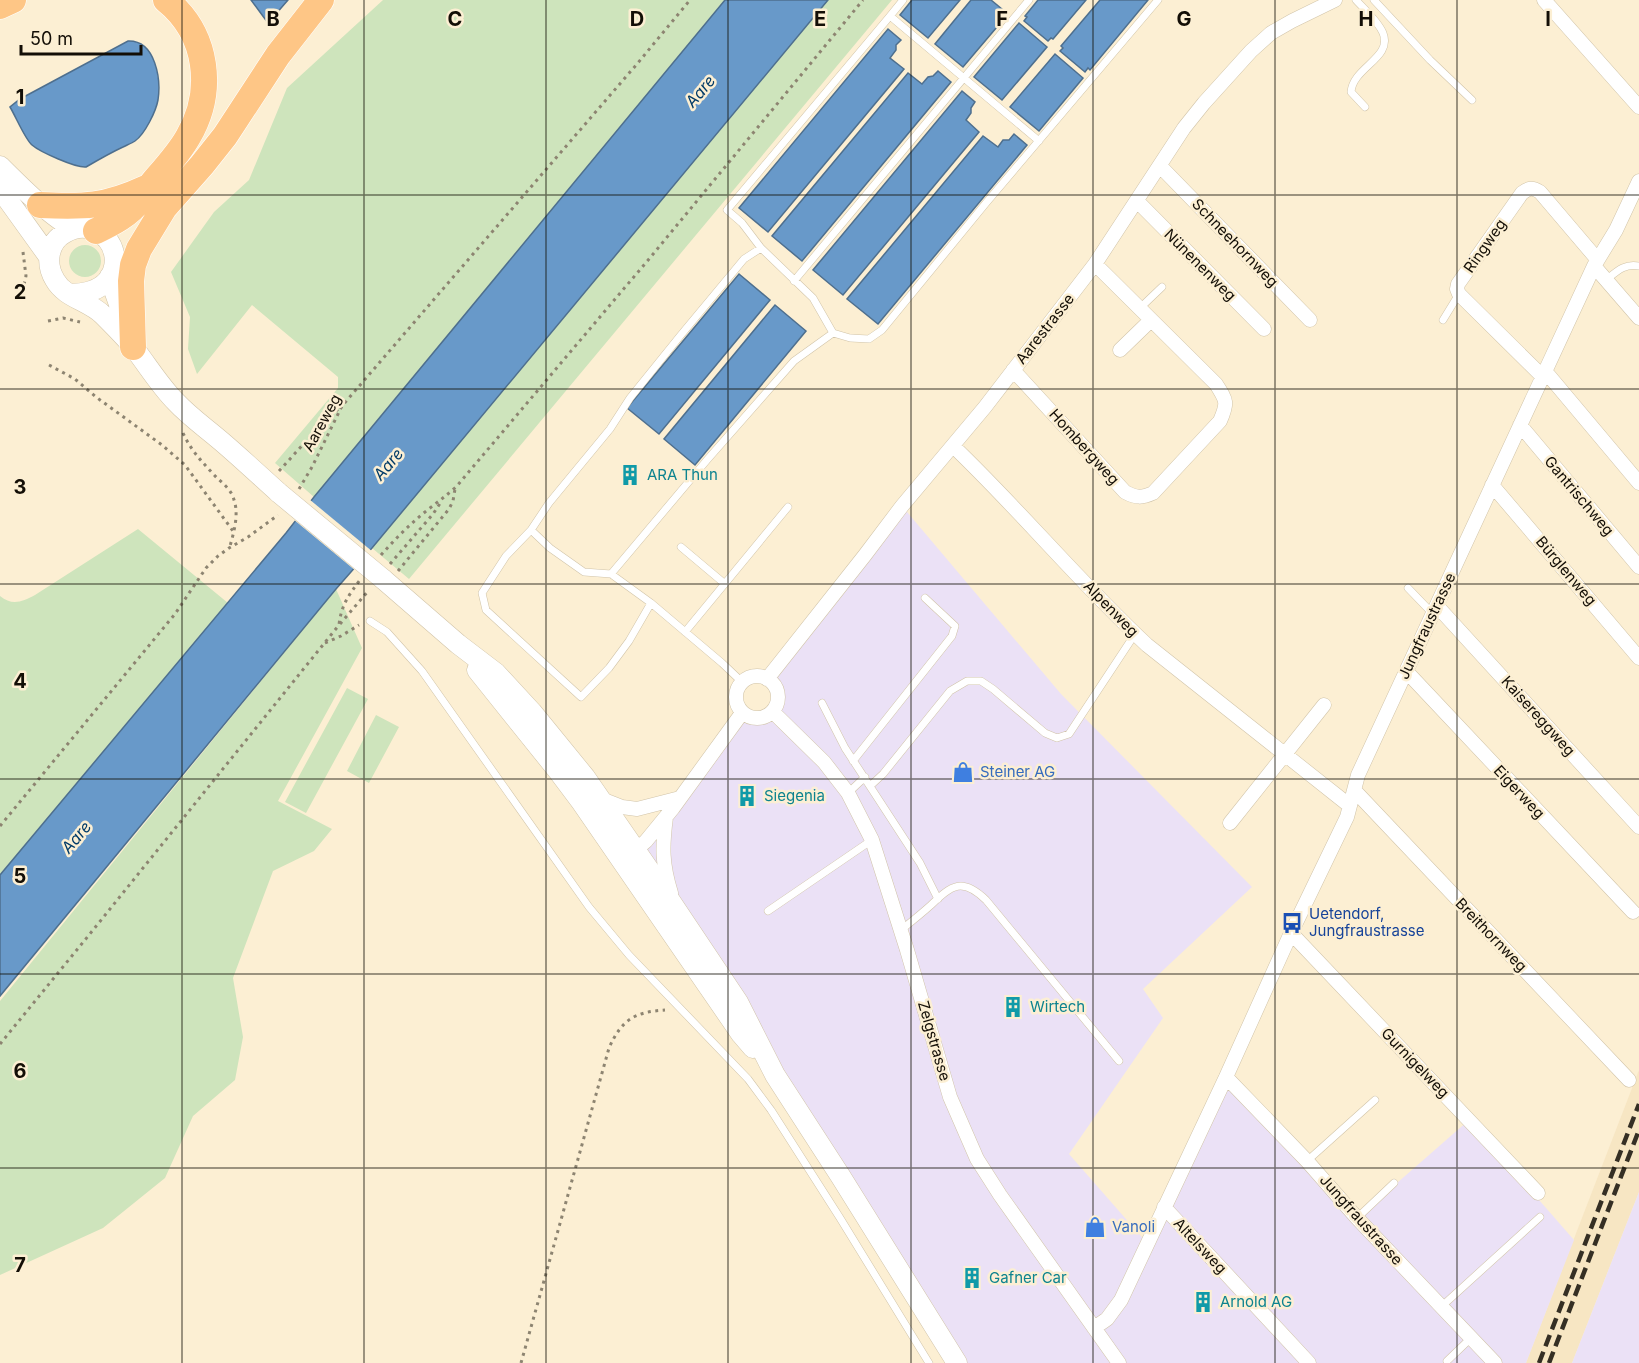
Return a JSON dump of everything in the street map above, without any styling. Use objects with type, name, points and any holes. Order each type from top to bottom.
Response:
[{"type":"highway","points":[[0,6],[13,0]]},
{"type":"highway","points":[[84,230],[124,216],[141,199],[188,138],[200,111],[205,84],[203,62],[197,40],[182,16],[166,0]]},
{"type":"highway","points":[[133,346],[131,281],[138,249],[164,208],[225,136],[278,55],[321,0]]},
{"type":"highway","points":[[40,205],[101,204],[117,200],[149,186]]},
{"type":"highway","points":[[113,267],[133,232],[164,208]]},
{"type":"main road","points":[[0,166],[50,214],[109,240],[115,293],[133,346]]},
{"type":"main road","points":[[0,185],[3,193],[49,257]]},
{"type":"main road","points":[[84,230],[63,233],[52,247],[49,257],[51,272],[58,285],[102,314],[133,346],[156,379],[176,402],[281,495],[386,581],[458,644],[496,673],[514,692],[554,738],[599,798],[629,856],[741,1034],[775,1075]]},
{"type":"main road","points":[[69,294],[80,294],[97,288],[107,281],[113,267]]},
{"type":"main road","points":[[458,644],[558,771],[676,909],[738,1002],[775,1075],[847,1185],[957,1363]]},
{"type":"street","name":"Aarestrasse","points":[[767,679],[902,506],[953,447],[1095,264],[1191,120],[1227,77],[1271,33],[1335,0]]},
{"type":"street","points":[[1544,0],[1639,107]]},
{"type":"street","name":"Schneehornweg","points":[[1160,166],[1310,320]]},
{"type":"street","name":"Jungfraustrasse","points":[[1094,1328],[1107,1319],[1121,1300],[1350,806],[1358,775],[1492,485],[1596,263],[1616,230],[1639,180]]},
{"type":"street","name":"Ringweg","points":[[1459,294],[1458,284],[1522,193],[1528,189],[1534,188],[1540,192],[1596,263]]},
{"type":"street","name":"Nünenenweg","points":[[1137,201],[1264,329]]},
{"type":"street","points":[[1596,263],[1606,280],[1639,318]]},
{"type":"street","name":"Hombergweg","points":[[1013,370],[1125,492],[1134,497],[1144,497],[1153,493],[1220,421],[1226,408],[1224,396],[1216,384],[1095,264]]},
{"type":"street","points":[[1459,294],[1544,374],[1639,483]]},
{"type":"street","points":[[1120,350],[1151,320]]},
{"type":"street","name":"Gantrischweg","points":[[1520,425],[1639,567]]},
{"type":"street","name":"Alpenweg","points":[[953,447],[1147,645],[1350,806]]},
{"type":"street","name":"Bürglenweg","points":[[1492,485],[1639,658]]},
{"type":"street","name":"Kaisereggweg","points":[[1435,610],[1639,827]]},
{"type":"street","name":"Eigerweg","points":[[1406,671],[1633,912]]},
{"type":"street","points":[[754,676],[767,679],[777,691],[777,705],[768,715],[756,719],[750,718],[742,713],[736,702],[737,688],[742,682],[754,676]]},
{"type":"street","points":[[1230,823],[1324,705]]},
{"type":"street","name":"Zelgstrasse","points":[[773,712],[824,762],[848,793],[872,840],[950,1097],[977,1159],[1119,1363]]},
{"type":"street","points":[[629,856],[646,841],[666,817],[742,713]]},
{"type":"street","name":"Breithornweg","points":[[1354,790],[1629,1080]]},
{"type":"street","points":[[599,798],[622,807],[637,809],[680,798]]},
{"type":"street","points":[[666,817],[662,846],[664,866],[676,909]]},
{"type":"street","name":"Gurnigelweg","points":[[1291,933],[1538,1193]]},
{"type":"street","name":"Jungfraustrasse","points":[[1226,1077],[1495,1363]]},
{"type":"street","name":"Altelsweg","points":[[1164,1208],[1309,1363]]},
{"type":"lane","points":[[903,0],[727,210],[742,223],[761,248],[813,298],[833,333],[850,339],[869,339],[882,330],[1158,0]]},
{"type":"lane","points":[[794,281],[1029,0]]},
{"type":"lane","points":[[1356,0],[1384,35],[1384,45],[1380,55],[1356,77],[1352,85],[1351,92],[1365,107]]},
{"type":"lane","points":[[1374,0],[1430,60],[1472,100]]},
{"type":"lane","points":[[890,16],[1039,141]]},
{"type":"lane","points":[[651,603],[630,641],[609,668],[580,696],[486,610],[482,593],[506,556],[531,530],[549,503],[610,429],[630,398],[680,336],[744,259],[761,248]]},
{"type":"lane","points":[[1606,280],[1620,268],[1631,265],[1639,266]]},
{"type":"lane","points":[[1140,308],[1162,287]]},
{"type":"lane","points":[[1443,320],[1459,294]]},
{"type":"lane","points":[[611,574],[794,361],[833,333]]},
{"type":"lane","points":[[685,633],[788,507]]},
{"type":"lane","points":[[531,530],[550,548],[584,572],[611,574],[651,603],[742,682]]},
{"type":"lane","points":[[681,547],[725,584]]},
{"type":"lane","points":[[1408,588],[1435,610]]},
{"type":"lane","points":[[853,760],[952,636],[956,626],[926,598]]},
{"type":"lane","points":[[370,621],[387,632],[416,664],[589,907],[628,955],[748,1079],[771,1110],[840,1218],[929,1363]]},
{"type":"lane","points":[[870,786],[883,774],[950,691],[967,681],[981,681],[1045,733],[1057,738],[1069,734],[1135,634]]},
{"type":"lane","points":[[822,703],[844,748],[920,863],[938,899]]},
{"type":"lane","points":[[848,793],[865,777]]},
{"type":"lane","points":[[768,911],[872,840]]},
{"type":"lane","points":[[901,930],[948,889],[960,885],[975,890],[986,900],[1119,1061]]},
{"type":"lane","points":[[1307,1161],[1375,1100]]},
{"type":"lane","points":[[1357,1218],[1394,1183]]},
{"type":"lane","points":[[1441,1307],[1540,1217]]},
{"type":"lane","points":[[1447,1361],[1472,1338]]},
{"type":"path","name":"Aareweg","points":[[0,826],[175,614],[206,568],[218,556],[248,537],[281,495],[312,467],[342,405],[690,0]]},
{"type":"path","points":[[386,581],[449,509],[456,487],[649,259],[863,0]]},
{"type":"path","points":[[22,250],[26,276],[22,293],[25,296]]},
{"type":"path","points":[[48,321],[63,318],[88,326]]},
{"type":"path","points":[[49,365],[75,379],[185,465],[234,532]]},
{"type":"path","points":[[281,495],[328,417],[342,405]]},
{"type":"path","points":[[182,430],[193,451],[232,495],[236,506],[234,532],[229,548]]},
{"type":"path","points":[[0,1044],[324,644],[350,632],[362,622],[370,621]]},
{"type":"path","points":[[521,1363],[609,1048],[615,1035],[626,1022],[641,1013],[680,1008]]},
{"type":"shaded area","points":[[902,506],[1061,694],[1252,887],[1143,989],[1163,1018],[1069,1154],[1147,1243],[1226,1077],[1357,1218],[1469,1120],[1574,1240],[1526,1363],[957,1363],[641,847],[742,713],[756,719],[773,712],[777,705],[777,691],[767,679]]},
{"type":"shaded area","points":[[1639,1070],[1639,1192],[1572,1363],[1526,1363]]},
{"type":"shaded area","points":[[1639,1192],[1639,1363],[1572,1363]]},
{"type":"green space","points":[[383,0],[725,0],[314,497],[275,463],[338,388],[338,377],[252,305],[197,374],[188,349],[190,317],[171,272],[214,212],[249,180],[287,88]]},
{"type":"green space","points":[[828,0],[892,0],[409,579],[372,548]]},
{"type":"green space","points":[[85,245],[96,250],[101,261],[96,272],[85,277],[74,272],[69,261],[74,250]]},
{"type":"green space","points":[[138,529],[228,603],[0,875],[0,596],[13,602],[35,595]]},
{"type":"green space","points":[[336,589],[362,648],[278,801],[332,829],[314,851],[273,871],[233,978],[243,1037],[235,1080],[193,1116],[165,1178],[103,1228],[0,1275],[0,1001]]},
{"type":"green space","points":[[347,688],[368,699],[306,813],[285,802]]},
{"type":"green space","points":[[376,715],[399,727],[369,783],[347,771]]},
{"type":"water","points":[[251,0],[288,0],[268,23]]},
{"type":"water","name":"Aare","points":[[725,0],[828,0],[336,589],[0,996],[0,875],[286,533]]},
{"type":"water","points":[[912,0],[960,0],[928,38],[900,15]]},
{"type":"water","points":[[971,0],[991,0],[1008,14],[963,67],[935,44]]},
{"type":"water","points":[[1038,0],[1086,0],[1053,39],[1048,41],[1024,21],[1027,17],[1025,16]]},
{"type":"water","points":[[1100,0],[1148,0],[1090,70],[1088,68],[1085,72],[1060,51],[1063,48],[1061,46]]},
{"type":"water","points":[[1019,23],[1047,47],[1002,100],[974,77]]},
{"type":"water","points":[[888,29],[901,40],[890,58],[904,69],[768,232],[739,208]]},
{"type":"water","points":[[128,41],[137,42],[151,54],[159,82],[155,110],[139,138],[86,167],[58,159],[32,145],[10,107],[20,99]]},
{"type":"water","points":[[1055,54],[1083,78],[1039,131],[1010,107]]},
{"type":"water","points":[[938,71],[951,82],[802,261],[772,236],[908,73],[922,84]]},
{"type":"water","points":[[962,91],[975,102],[966,120],[979,132],[843,295],[813,270]]},
{"type":"water","points":[[1014,134],[1027,145],[878,324],[847,299],[983,136],[998,147],[1003,140],[1009,140]]},
{"type":"water","points":[[739,274],[770,300],[659,434],[627,408]]},
{"type":"water","points":[[775,305],[806,331],[695,465],[664,439]]},
{"type":"pier","points":[[309,499],[373,552],[356,571],[293,519]]},
{"type":"railway","points":[[1539,1363],[1639,1104]]},
{"type":"railway","points":[[1549,1363],[1639,1130]]},
{"type":"place","name":"ARA Thun","points":[[630,475]]},
{"type":"place","name":"Steiner AG","points":[[963,772]]},
{"type":"place","name":"Siegenia","points":[[747,796]]},
{"type":"place","name":"Uetendorf, Jungfraustrasse","points":[[1292,923]]},
{"type":"place","name":"Wirtech","points":[[1013,1007]]},
{"type":"place","name":"Vanoli","points":[[1095,1227]]},
{"type":"place","name":"Gafner Car","points":[[972,1278]]},
{"type":"place","name":"Arnold AG","points":[[1203,1302]]}]
